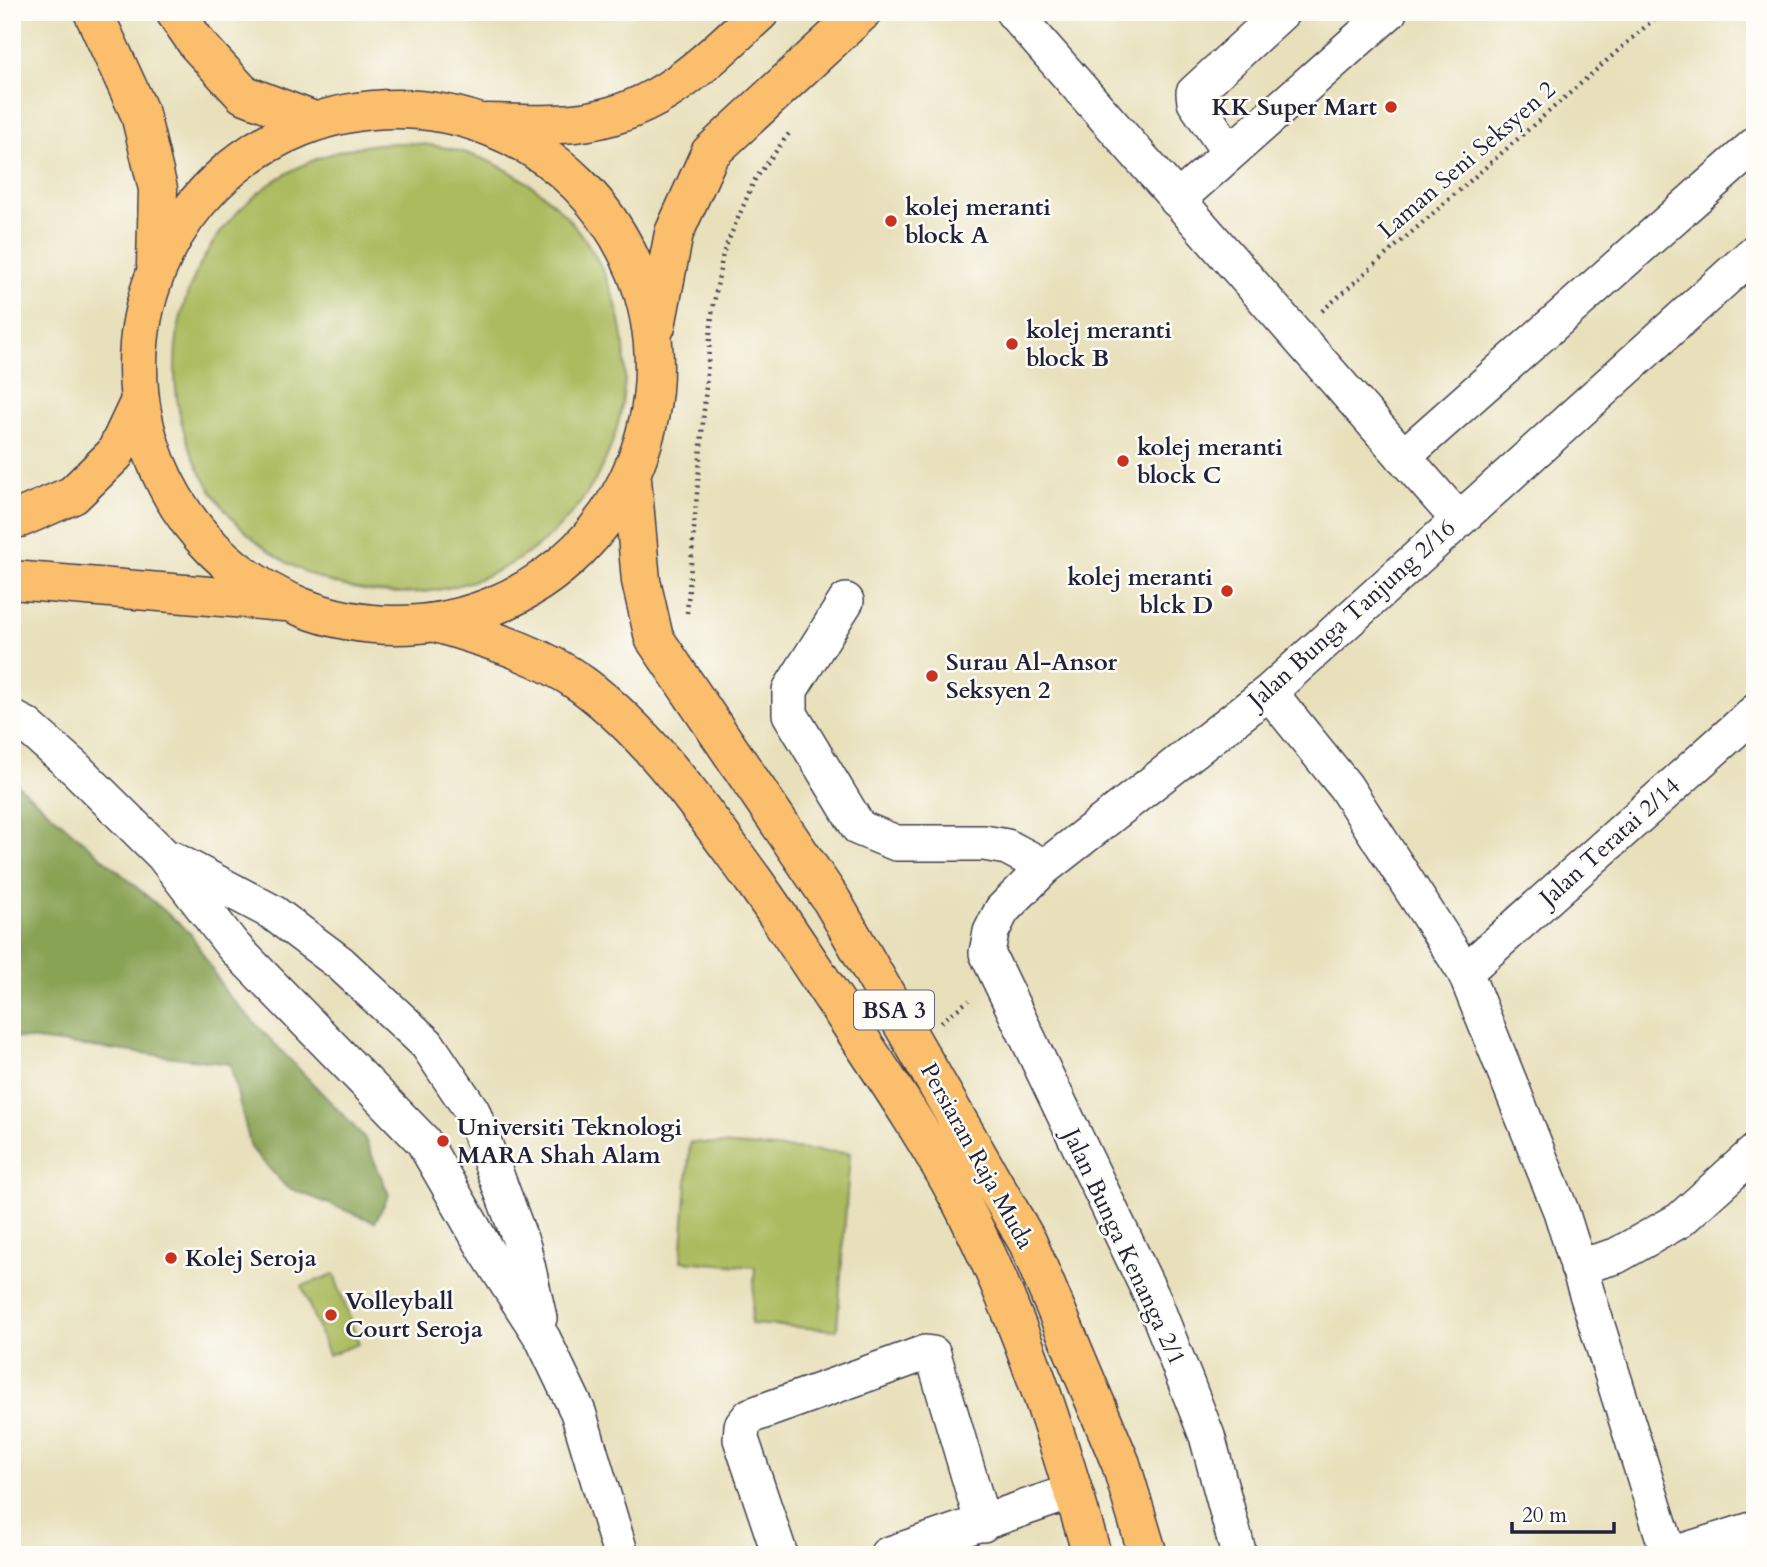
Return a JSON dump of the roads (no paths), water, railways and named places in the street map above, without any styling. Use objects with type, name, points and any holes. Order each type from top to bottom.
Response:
[{"type":"main road","points":[[93,12],[140,114],[158,189],[156,266],[137,334],[138,405],[164,486],[215,554],[286,602]]},
{"type":"main road","points":[[175,12],[198,45],[243,94],[314,121]]},
{"type":"main road","points":[[156,266],[194,203],[248,153],[314,121],[400,108],[485,123],[574,123],[629,112],[668,93],[760,12]]},
{"type":"main road","points":[[12,580],[286,602],[359,624],[436,624],[515,599],[581,551],[632,480],[656,396],[656,326],[674,233],[709,153],[862,12]]},
{"type":"main road","points":[[485,123],[561,165],[618,229],[656,326]]},
{"type":"main road","points":[[12,518],[20,518],[73,495],[115,454],[138,405]]},
{"type":"main road","name":"Persiaran Raja Muda","points":[[632,480],[640,581],[654,638],[832,901],[1028,1244],[1121,1464],[1148,1555]]},
{"type":"main road","name":"Persiaran Raja Muda","points":[[436,624],[503,643],[548,663],[584,686],[646,743],[786,926],[905,1106],[960,1201],[1008,1305],[1074,1491],[1092,1555]]},
{"type":"street","points":[[1013,12],[1458,519]]},
{"type":"street","points":[[1230,153],[1195,102],[1194,93],[1282,12]]},
{"type":"street","points":[[1177,200],[1389,12]]},
{"type":"street","points":[[1404,457],[1755,145]]},
{"type":"street","name":"Jalan Bunga Tanjung 2/16","points":[[1002,986],[987,953],[991,932],[1002,910],[1045,867],[1269,692],[1755,252]]},
{"type":"street","points":[[846,601],[790,690],[790,714],[859,828],[896,844],[984,843],[1007,847],[1045,867]]},
{"type":"street","points":[[1269,692],[1345,786],[1465,972],[1561,1211],[1670,1555],[1755,1529]]},
{"type":"street","name":"Jalan Teratai 2/14","points":[[1465,972],[1755,712]]},
{"type":"street","points":[[12,718],[26,725],[76,769],[163,855],[233,946],[423,1141],[487,1252],[543,1339],[578,1412],[621,1555]]},
{"type":"street","points":[[163,855],[272,912],[340,963],[427,1044],[472,1111],[523,1247],[543,1339]]},
{"type":"street","name":"Jalan Bunga Kenanga 2/1","points":[[1002,986],[1153,1299],[1207,1436],[1239,1555]]},
{"type":"street","points":[[1578,1267],[1616,1256],[1680,1220],[1755,1152]]},
{"type":"street","points":[[779,1555],[741,1439],[742,1426],[750,1416],[925,1353],[933,1354],[983,1524]]},
{"type":"street","points":[[887,1555],[1074,1491]]},
{"type":"place","name":"KK Super Mart","points":[[1391,107]]},
{"type":"place","name":"kolej meranti block A","points":[[891,221]]},
{"type":"place","name":"kolej meranti block B","points":[[1012,344]]},
{"type":"place","name":"kolej meranti block C","points":[[1123,461]]},
{"type":"place","name":"kolej meranti blck D","points":[[1227,591]]},
{"type":"place","name":"Surau Al-Ansor Seksyen 2","points":[[932,676]]},
{"type":"place","name":"Universiti Teknologi MARA Shah Alam","points":[[443,1141]]},
{"type":"place","name":"Kolej Seroja","points":[[171,1258]]},
{"type":"place","name":"Volleyball Court Seroja","points":[[331,1315]]}]
